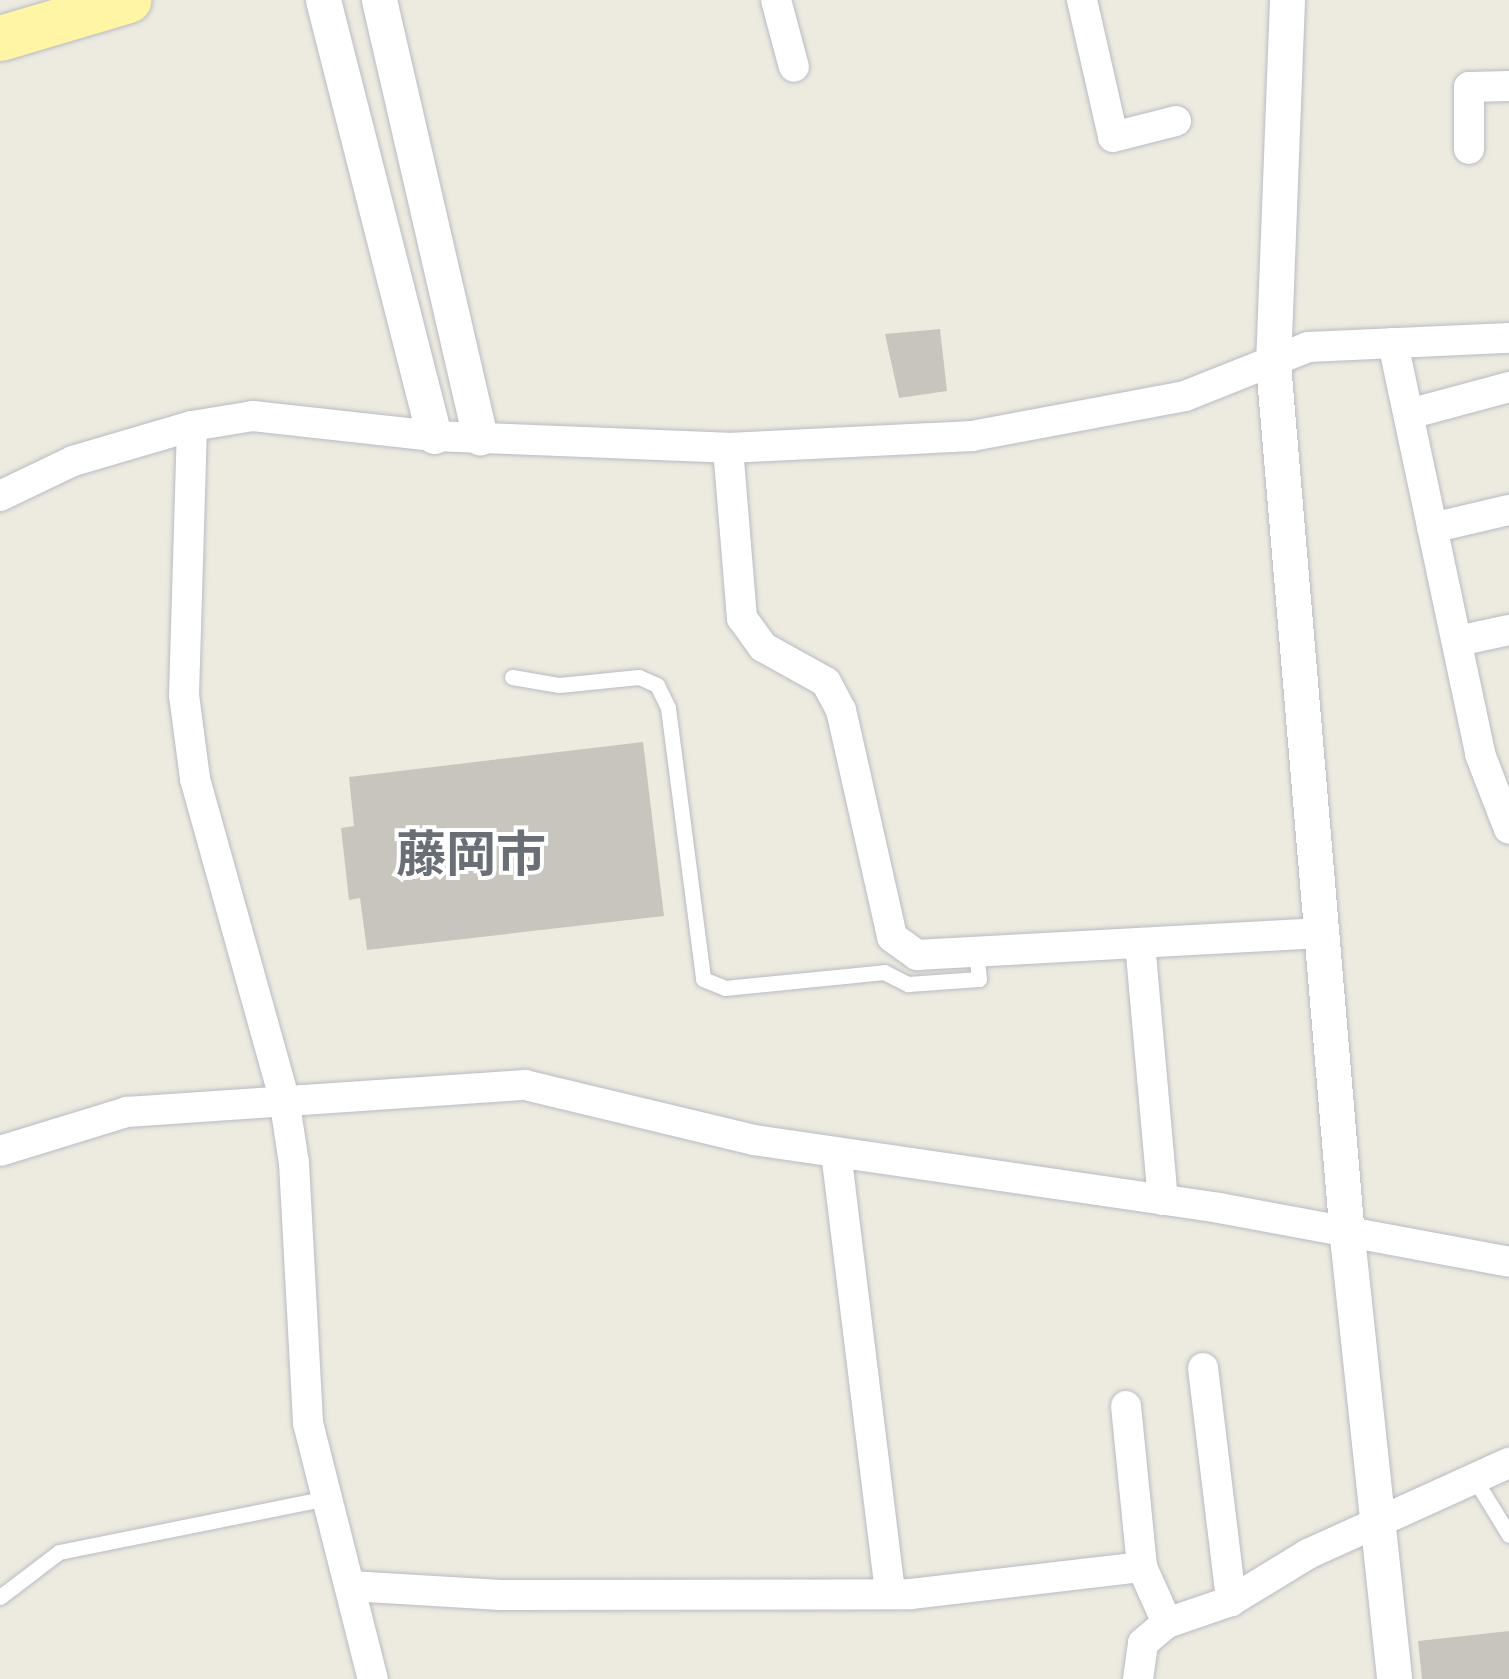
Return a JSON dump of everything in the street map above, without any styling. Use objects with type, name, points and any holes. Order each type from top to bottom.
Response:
[{"type":"main road","points":[[0,38],[128,0]]},
{"type":"street","points":[[322,0],[434,436]]},
{"type":"street","points":[[379,0],[480,438]]},
{"type":"street","points":[[776,0],[794,67]]},
{"type":"street","points":[[1082,0],[1113,138],[1176,122]]},
{"type":"street","points":[[1287,0],[1273,364],[1347,1237],[1394,1679]]},
{"type":"street","points":[[1468,150],[1469,87],[1509,86]]},
{"type":"street","points":[[0,496],[74,461],[192,426],[252,416],[434,436],[728,448],[972,436],[1185,396],[1308,347],[1509,338]]},
{"type":"street","points":[[1393,343],[1458,641],[1494,751],[1509,829]]},
{"type":"street","points":[[1409,414],[1509,387]]},
{"type":"street","points":[[192,426],[184,695],[196,780],[284,1098],[294,1163],[308,1424],[373,1679]]},
{"type":"street","points":[[728,448],[742,618],[763,646],[826,682],[841,710],[892,937],[918,955],[1320,933]]},
{"type":"street","points":[[1432,528],[1509,510]]},
{"type":"street","points":[[1458,641],[1509,630]]},
{"type":"street","points":[[1140,943],[1163,1200]]},
{"type":"street","points":[[0,1151],[126,1112],[284,1098],[525,1085],[754,1140],[1163,1200],[1347,1237],[1509,1262]]},
{"type":"street","points":[[836,1152],[890,1594]]},
{"type":"street","points":[[1203,1368],[1231,1601]]},
{"type":"street","points":[[1126,1406],[1142,1568],[1167,1623]]},
{"type":"street","points":[[1138,1679],[1143,1644],[1167,1623],[1231,1601],[1377,1522],[1509,1463]]},
{"type":"street","points":[[350,1586],[501,1595],[890,1594],[1142,1568]]},
{"type":"lane","points":[[512,676],[559,685],[639,677],[658,686],[668,708],[702,979],[726,988],[884,972],[908,984],[979,979],[976,952]]},
{"type":"lane","points":[[1474,1478],[1509,1534]]},
{"type":"lane","points":[[0,1596],[59,1552],[327,1498]]},
{"type":"building","points":[[940,329],[947,391],[899,398],[885,334]]},
{"type":"building","points":[[643,742],[664,916],[367,950],[360,898],[349,900],[341,828],[354,826],[349,777]]},
{"type":"building","points":[[1509,1631],[1509,1679],[1422,1679],[1418,1641]]},
{"type":"district","name":"藤岡市","points":[[471,854]]}]
